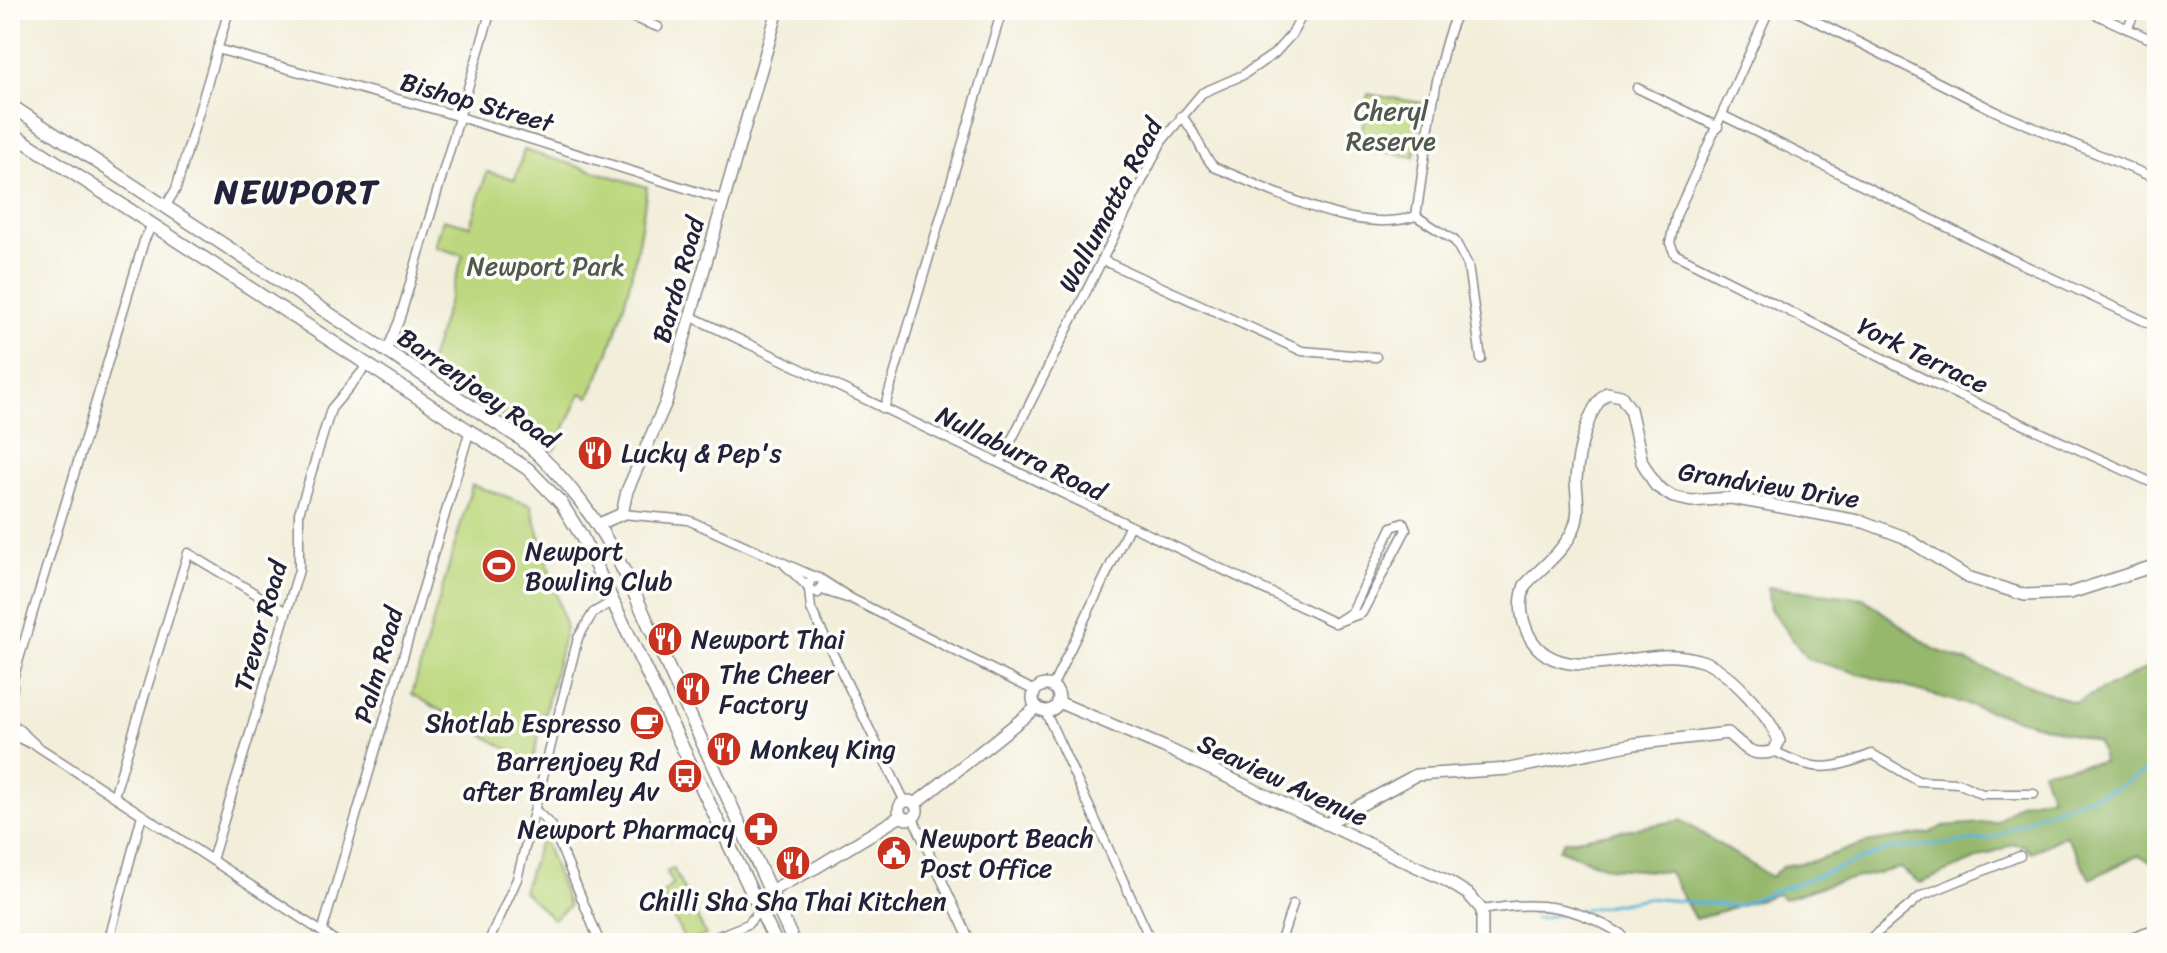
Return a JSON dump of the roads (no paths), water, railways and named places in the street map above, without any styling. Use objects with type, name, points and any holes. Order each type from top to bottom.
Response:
[{"type":"main road","name":"Barrenjoey Road","points":[[10,105],[387,350],[544,458],[599,524],[626,575],[794,943]]},
{"type":"main road","name":"Barrenjoey Road","points":[[10,132],[366,367],[528,469],[561,503],[581,535],[776,943]]},
{"type":"main road","points":[[152,225],[165,207]]},
{"type":"main road","points":[[366,367],[387,350]]},
{"type":"main road","name":"Palm Road","points":[[469,433],[481,414]]},
{"type":"main road","points":[[581,535],[599,524]]},
{"type":"main road","points":[[626,575],[613,601],[644,613]]},
{"type":"street","points":[[165,207],[176,189],[229,10]]},
{"type":"street","points":[[387,350],[399,321],[491,10]]},
{"type":"street","points":[[613,10],[658,27]]},
{"type":"street","name":"Bardo Road","points":[[622,514],[627,491],[658,426],[778,10]]},
{"type":"street","points":[[884,409],[1002,10]]},
{"type":"street","name":"Wallumatta Road","points":[[1000,463],[1162,141],[1202,93],[1243,75],[1274,54],[1292,34],[1305,10]]},
{"type":"street","points":[[1416,216],[1437,91],[1452,20],[1459,10]]},
{"type":"street","points":[[1637,88],[1718,127],[1769,10]]},
{"type":"street","points":[[1794,10],[1997,112],[2157,179]]},
{"type":"street","points":[[2086,10],[2157,42]]},
{"type":"street","points":[[2127,29],[2136,10]]},
{"type":"street","name":"Bishop Street","points":[[217,49],[458,117],[723,200]]},
{"type":"street","points":[[1181,116],[1192,128],[1214,167],[1346,218],[1377,221],[1416,216],[1455,241],[1468,265],[1481,359]]},
{"type":"street","points":[[1724,116],[1996,252],[2157,327]]},
{"type":"street","name":"York Terrace","points":[[1718,127],[1676,216],[1670,243],[1675,254],[1934,384],[2157,485]]},
{"type":"street","points":[[10,689],[144,241],[152,225]]},
{"type":"street","points":[[1102,260],[1302,351],[1376,357]]},
{"type":"street","name":"Nullaburra Road","points":[[690,316],[1335,623]]},
{"type":"street","name":"Trevor Road","points":[[212,860],[301,558],[299,513],[331,409],[366,367]]},
{"type":"street","name":"Grandview Drive","points":[[1774,751],[1779,741],[1774,728],[1726,674],[1701,660],[1662,656],[1615,665],[1574,664],[1557,660],[1538,649],[1528,635],[1521,613],[1521,595],[1525,585],[1574,530],[1578,514],[1576,478],[1581,453],[1595,404],[1607,393],[1621,396],[1630,409],[1642,462],[1656,486],[1673,497],[1691,501],[1731,498],[1864,522],[1904,537],[1967,577],[2025,595],[2070,593],[2157,565]]},
{"type":"street","name":"Palm Road","points":[[322,932],[469,433]]},
{"type":"street","points":[[599,524],[622,514],[688,520],[784,564],[820,586]]},
{"type":"street","points":[[1403,523],[1406,530],[1362,613],[1349,621],[1335,623],[1352,612],[1392,527],[1403,523]]},
{"type":"street","points":[[910,803],[1041,709],[1058,702],[1052,687],[1129,527]]},
{"type":"street","points":[[114,796],[188,553],[286,612]]},
{"type":"street","points":[[784,564],[808,588]]},
{"type":"street","points":[[770,891],[917,814],[808,601],[809,580],[1035,691]]},
{"type":"street","points":[[808,588],[820,586]]},
{"type":"street","points":[[817,617],[820,586]]},
{"type":"street","points":[[488,943],[517,879],[578,638],[593,613],[613,601]]},
{"type":"street","points":[[10,708],[14,677]]},
{"type":"street","points":[[1052,687],[1043,686],[1035,691],[1033,699],[1041,709],[1152,943]]},
{"type":"street","name":"Seaview Avenue","points":[[1058,702],[1447,881],[1468,894],[1482,910]]},
{"type":"street","points":[[10,726],[339,943]]},
{"type":"street","points":[[1326,824],[1423,774],[1509,769],[1634,744],[1728,733],[1748,751],[1760,756],[1774,751],[1808,768],[1844,765],[1872,754],[1918,781],[1958,783],[1982,794],[2034,794]]},
{"type":"street","points":[[535,810],[552,826],[600,943]]},
{"type":"street","points":[[108,943],[142,815]]},
{"type":"street","points":[[907,817],[971,943]]},
{"type":"street","points":[[1865,943],[1921,896],[2020,856]]},
{"type":"street","points":[[1482,943],[1482,910],[1545,903],[1577,911],[1621,934]]},
{"type":"street","points":[[1280,943],[1293,904]]},
{"type":"street","points":[[701,943],[748,924],[760,910]]},
{"type":"street","points":[[2115,943],[2148,931]]},
{"type":"waterway","points":[[1577,911],[1647,898],[1735,906],[1890,849],[1990,839],[2042,813],[2116,788],[2157,765]]},
{"type":"waterway","points":[[1535,919],[1566,913]]},
{"type":"place","name":"Lucky & Pep's","points":[[595,453]]},
{"type":"place","name":"Newport Bowling Club","points":[[499,566]]},
{"type":"place","name":"Newport Thai","points":[[665,639]]},
{"type":"place","name":"The Cheer Factory","points":[[693,689]]},
{"type":"place","name":"Shotlab Espresso","points":[[647,723]]},
{"type":"place","name":"Monkey King","points":[[724,749]]},
{"type":"place","name":"Barrenjoey Rd after Bramley Av","points":[[685,776]]},
{"type":"place","name":"Newport Pharmacy","points":[[761,829]]},
{"type":"place","name":"Newport Beach Post Office","points":[[894,853]]},
{"type":"place","name":"Chilli Sha Sha Thai Kitchen","points":[[793,863]]},
{"type":"district","name":"NEWPORT","points":[[297,191]]},
{"type":"park label","name":"Cheryl Reserve","points":[[1391,126]]},
{"type":"park label","name":"Newport Park","points":[[546,266]]}]
